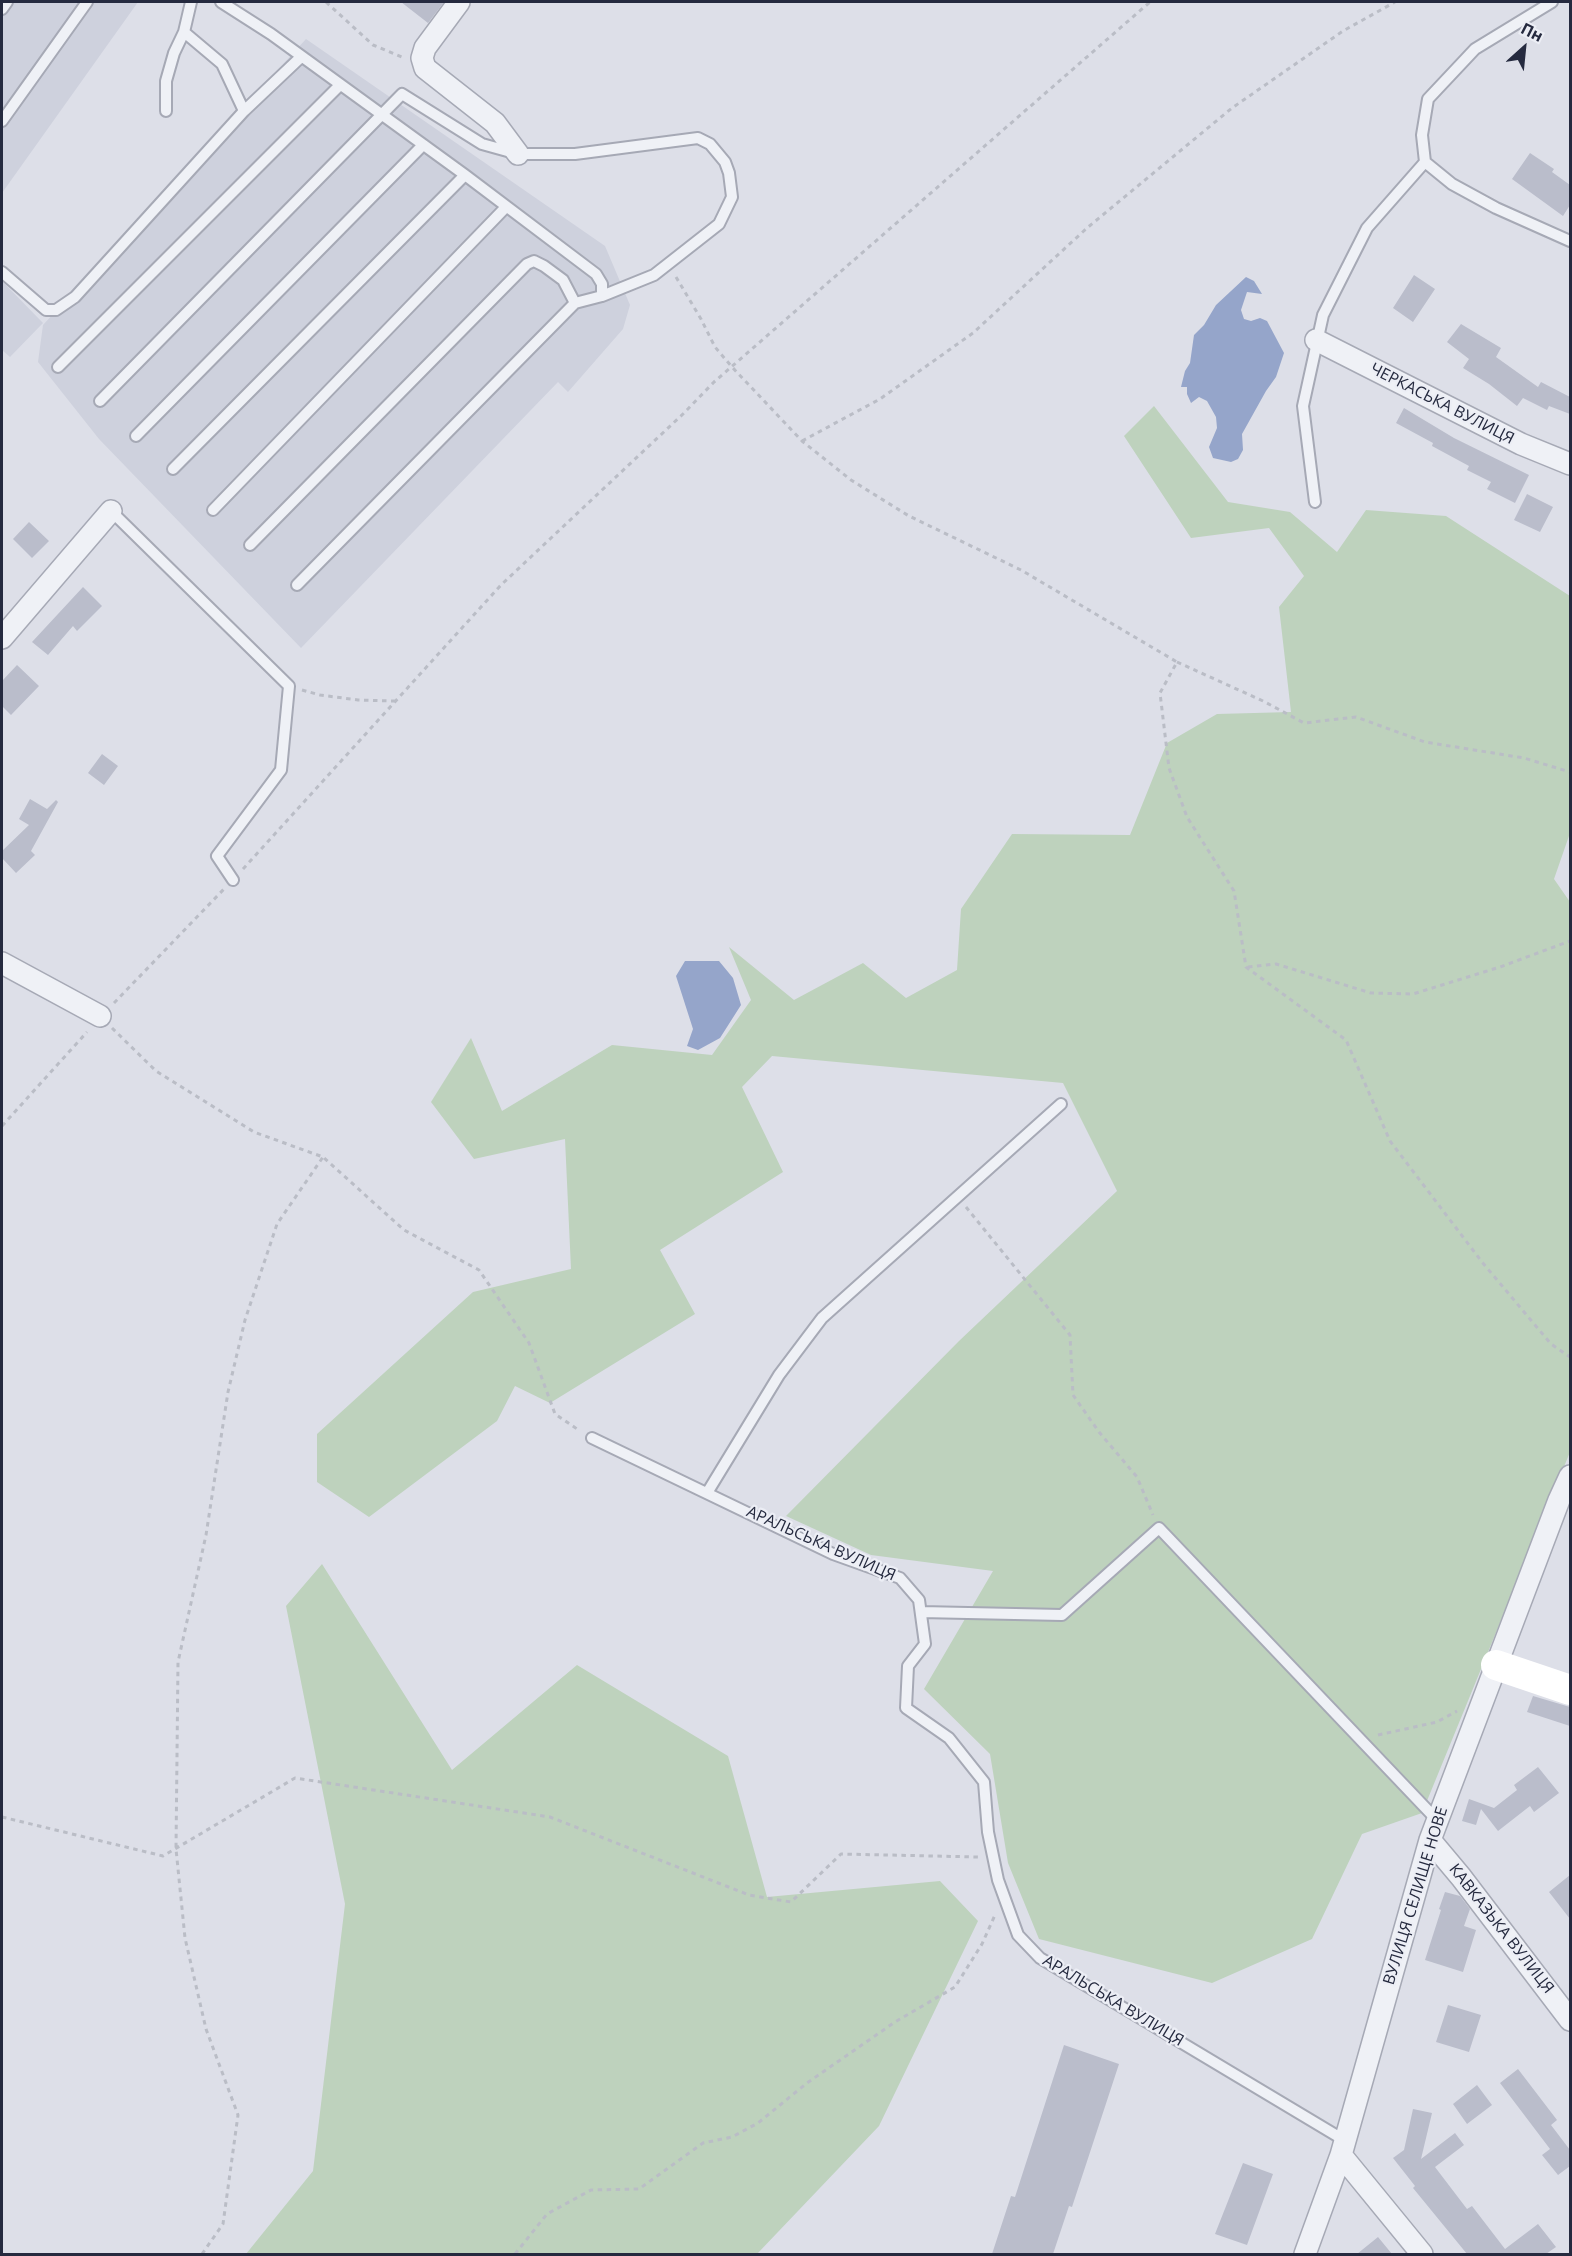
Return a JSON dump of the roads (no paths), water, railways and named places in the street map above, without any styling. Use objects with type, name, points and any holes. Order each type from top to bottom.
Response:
[{"type":"street","points":[[459,2],[424,48],[422,58],[425,68],[495,123],[518,154]]},
{"type":"street","name":"ЧЕРКАСЬКА ВУЛИЦЯ","points":[[1316,340],[1521,444],[1570,464]]},
{"type":"street","points":[[2,638],[111,511]]},
{"type":"street","points":[[2,963],[100,1016]]},
{"type":"street","name":"ВУЛИЦЯ СЕЛИЩЕ НОВЕ","points":[[1305,2254],[1342,2148],[1433,1830],[1570,1476]]},
{"type":"street","points":[[1496,1665],[1570,1690]]},
{"type":"street","name":"КАВКАЗЬКА ВУЛИЦЯ","points":[[1433,1830],[1461,1877],[1570,2020]]},
{"type":"street","points":[[1342,2148],[1422,2254]]},
{"type":"lane","points":[[2,9],[7,2]]},
{"type":"lane","points":[[2,121],[87,2]]},
{"type":"lane","points":[[166,111],[166,81],[174,53],[184,32],[190,2]]},
{"type":"lane","points":[[220,2],[465,175],[596,274],[602,284],[602,296]]},
{"type":"lane","points":[[1552,2],[1475,49],[1428,99],[1422,135],[1425,162],[1452,184],[1496,208],[1570,241]]},
{"type":"lane","points":[[184,32],[222,64],[244,111]]},
{"type":"lane","points":[[2,272],[46,310],[56,310],[75,297],[244,111],[301,57]]},
{"type":"lane","points":[[58,367],[340,85]]},
{"type":"lane","points":[[100,401],[402,94],[482,144],[518,154],[575,154],[698,138],[710,144],[725,162],[732,197],[719,224],[654,275],[602,296],[575,303],[297,585]]},
{"type":"lane","points":[[136,436],[423,145]]},
{"type":"lane","points":[[1315,502],[1303,406],[1323,315],[1366,228],[1425,162]]},
{"type":"lane","points":[[173,469],[465,175]]},
{"type":"lane","points":[[213,510],[506,207]]},
{"type":"lane","points":[[250,545],[527,264],[534,261],[563,280],[575,303]]},
{"type":"lane","points":[[111,511],[289,686],[281,770],[217,856],[233,880]]},
{"type":"lane","points":[[707,1493],[779,1375],[822,1318],[1061,1104]]},
{"type":"lane","name":"АРАЛЬСЬКА ВУЛИЦЯ","points":[[592,1438],[833,1554],[900,1578],[919,1600],[925,1644],[908,1666],[906,1708],[949,1738],[984,1782],[988,1832],[993,1857],[1018,1935],[1040,1958],[1342,2148]]},
{"type":"lane","points":[[921,1612],[1062,1615],[1159,1528],[1360,1739],[1433,1830]]},
{"type":"water","points":[[1246,277],[1254,281],[1262,294],[1247,292],[1241,310],[1244,319],[1251,321],[1260,318],[1267,321],[1284,353],[1276,377],[1242,434],[1243,450],[1238,459],[1231,462],[1213,458],[1209,447],[1217,428],[1216,417],[1207,401],[1199,397],[1191,403],[1187,387],[1181,387],[1185,371],[1190,363],[1194,335],[1204,325],[1216,305]]},
{"type":"water","points":[[685,961],[719,961],[733,978],[741,1005],[720,1038],[698,1050],[687,1046],[693,1029],[676,976]]}]
